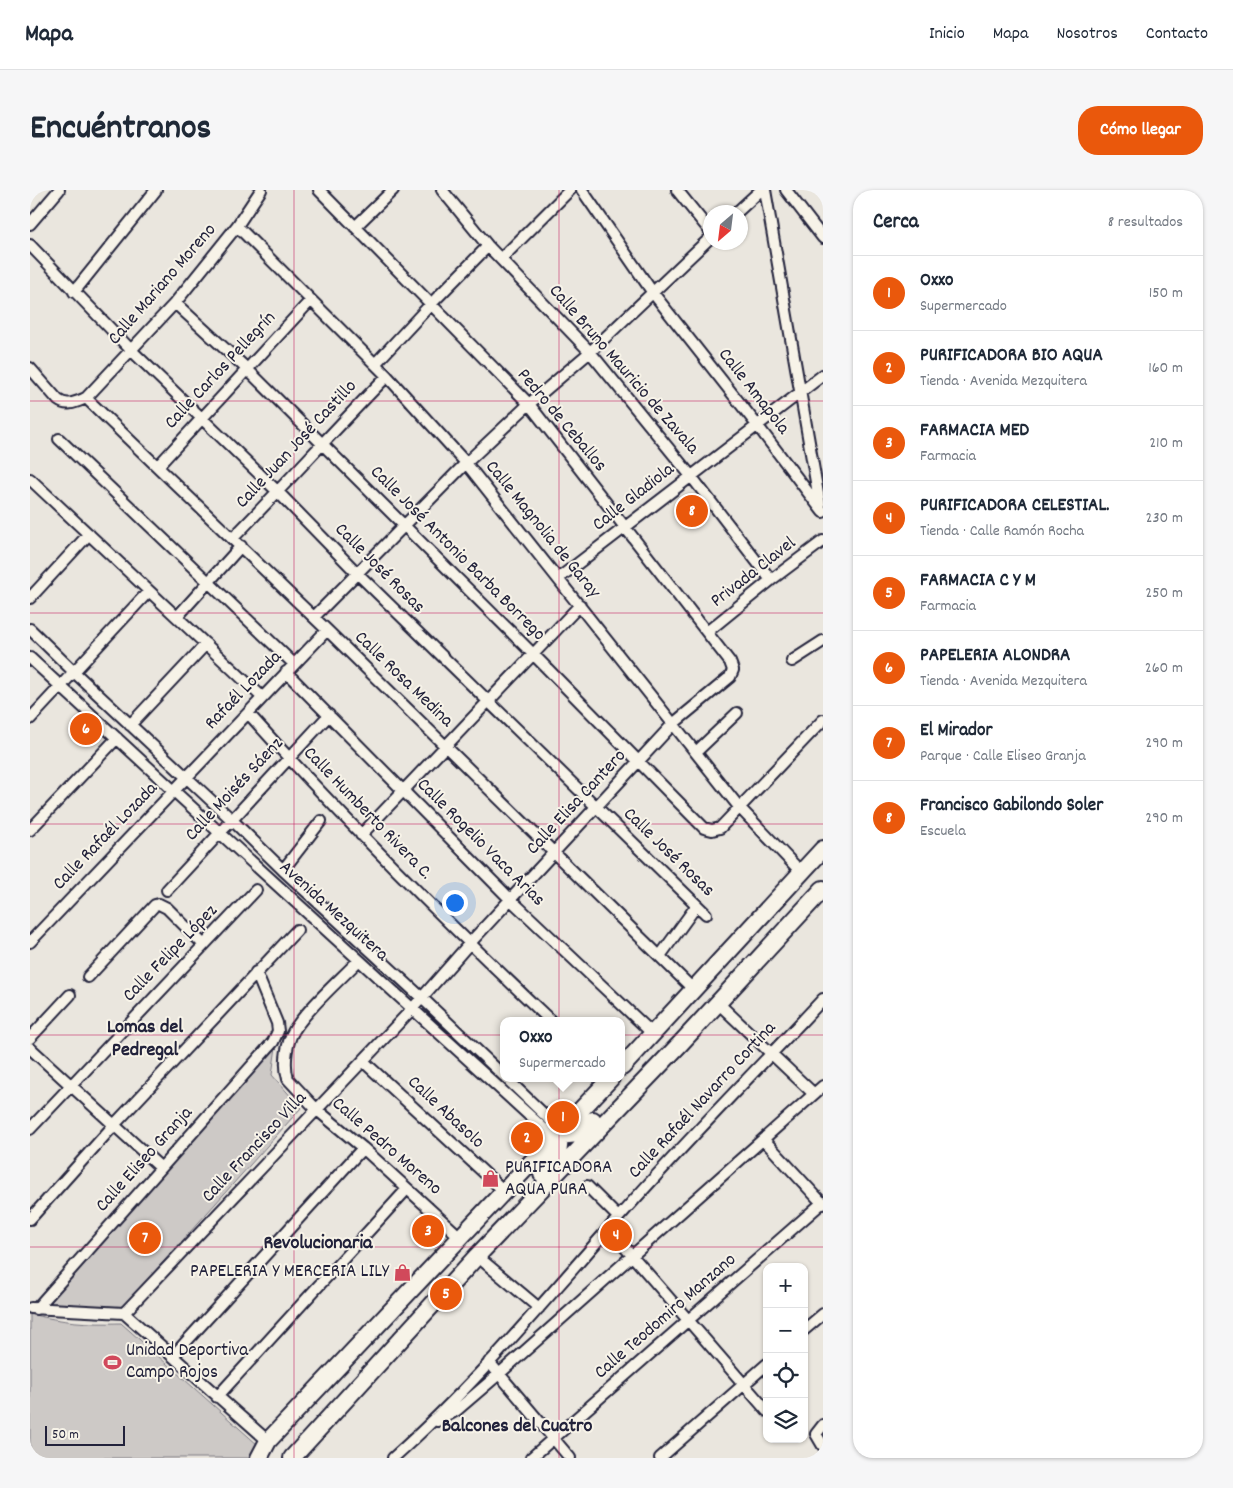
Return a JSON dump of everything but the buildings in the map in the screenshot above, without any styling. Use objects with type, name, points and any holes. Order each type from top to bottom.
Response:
[{"type":"main road","points":[[625,1064],[823,849]]},
{"type":"main road","points":[[292,1458],[477,1256],[680,1044],[823,889]]},
{"type":"main road","points":[[559,1135],[574,1136],[582,1132],[650,1059],[680,1044]]},
{"type":"main road","points":[[259,1458],[268,1441],[607,1082]]},
{"type":"main road","points":[[477,1256],[494,1226],[555,1159],[560,1147],[559,1135]]},
{"type":"street","points":[[30,224],[59,190]]},
{"type":"street","points":[[74,292],[156,190]]},
{"type":"street","name":"Calle Mariano Moreno","points":[[86,398],[175,303],[237,226],[260,190]]},
{"type":"street","name":"Pedro de Ceballos","points":[[319,190],[529,404],[730,662],[733,670]]},
{"type":"street","points":[[355,227],[393,190]]},
{"type":"street","name":"Calle Bruno Mauricio de Zavala","points":[[442,190],[488,246],[590,352],[691,476],[771,580]]},
{"type":"street","points":[[501,259],[570,190]]},
{"type":"street","name":"Calle Amapola","points":[[582,190],[653,294],[757,425],[822,511]]},
{"type":"street","points":[[677,190],[703,222]]},
{"type":"street","points":[[745,205],[761,190]]},
{"type":"street","points":[[765,190],[822,511]]},
{"type":"street","points":[[786,190],[823,238]]},
{"type":"street","name":"Calle Magnolia de Garay","points":[[237,226],[387,376],[466,463],[740,807],[800,872]]},
{"type":"street","name":"Calle José Rosas","points":[[30,245],[131,350],[278,492],[357,573],[706,914]]},
{"type":"street","points":[[314,617],[466,463],[529,404],[590,352],[703,245]]},
{"type":"street","points":[[375,364],[430,304],[488,246]]},
{"type":"street","name":"Calle Carlos Pellegrín","points":[[158,466],[311,300]]},
{"type":"street","name":"Calle José Antonio Barba Borrego","points":[[175,303],[247,369],[533,654],[704,828],[712,830],[720,828],[740,807]]},
{"type":"street","points":[[30,368],[58,400],[63,403],[69,404],[86,398]]},
{"type":"street","name":"Calle Gladiola","points":[[559,578],[823,375]]},
{"type":"street","name":"Calle Juan José Castillo","points":[[233,538],[387,376]]},
{"type":"street","name":"Calle Rosa Medina","points":[[86,398],[233,538],[693,988]]},
{"type":"street","points":[[59,440],[294,664]]},
{"type":"street","points":[[30,478],[262,696]]},
{"type":"street","points":[[30,598],[89,534]]},
{"type":"street","name":"Privada Clavel","points":[[706,632],[823,541]]},
{"type":"street","points":[[177,617],[241,546]]},
{"type":"street","points":[[30,719],[149,591]]},
{"type":"street","points":[[361,835],[580,605]]},
{"type":"street","name":"Avenida Mezquitera","points":[[30,629],[283,870],[500,1072]]},
{"type":"street","name":"Rafaél Lozada","points":[[186,777],[327,630]]},
{"type":"street","points":[[792,661],[823,640]]},
{"type":"street","points":[[130,724],[206,644]]},
{"type":"street","name":"Avenida Mezquitera","points":[[30,658],[543,1128],[559,1135]]},
{"type":"street","name":"Calle Elisa Cantero","points":[[412,1009],[469,944],[673,724],[730,677],[733,670]]},
{"type":"street","name":"Calle Rogelio Vaca Arias","points":[[286,672],[511,900],[653,1034]]},
{"type":"street","name":"Calle Humberto Rivera C.","points":[[248,712],[361,835],[469,944],[547,1017]]},
{"type":"street","points":[[696,752],[738,713]]},
{"type":"street","name":"Calle Moisés Sáenz","points":[[167,890],[329,715]]},
{"type":"street","points":[[740,807],[823,720]]},
{"type":"street","points":[[30,830],[117,738]]},
{"type":"street","name":"Calle Rafaél Lozada","points":[[30,942],[186,777]]},
{"type":"street","points":[[283,870],[321,821]]},
{"type":"street","name":"Calle Felipe López","points":[[30,1129],[256,890]]},
{"type":"street","points":[[88,977],[152,907],[158,904],[166,908],[203,944]]},
{"type":"street","points":[[660,956],[697,905]]},
{"type":"street","points":[[30,1219],[114,1125],[297,930]]},
{"type":"street","name":"Calle Pedro Moreno","points":[[359,960],[294,1030],[289,1042],[286,1066],[288,1079],[316,1109],[363,1148],[460,1237]]},
{"type":"street","name":"Calle Eliseo Granja","points":[[33,1309],[273,1042],[278,1031],[277,1023],[256,972]]},
{"type":"street","points":[[30,1038],[70,995]]},
{"type":"street","name":"Calle Rafaél Navarro Cortina","points":[[393,1458],[428,1427],[489,1362],[618,1217],[823,999]]},
{"type":"street","points":[[718,1003],[814,1094]]},
{"type":"street","name":"Calle Francisco Villa","points":[[124,1313],[412,1009]]},
{"type":"street","points":[[30,1048],[161,1168]]},
{"type":"street","name":"Calle Abasolo","points":[[363,1061],[504,1191]]},
{"type":"street","name":"Avenida Mezquitera","points":[[510,1082],[551,1121],[559,1135]]},
{"type":"street","name":"Calle Rafaél Navarro Cortina","points":[[428,1427],[457,1410],[499,1374],[823,1086]]},
{"type":"street","points":[[764,1140],[823,1203]]},
{"type":"street","points":[[174,1356],[363,1148]]},
{"type":"street","points":[[587,1186],[618,1217]]},
{"type":"street","points":[[217,1397],[407,1189]]},
{"type":"street","name":"Calle Teodomiro Manzano","points":[[532,1458],[823,1203]]},
{"type":"street","points":[[609,1229],[763,1406]]},
{"type":"street","points":[[477,1256],[539,1308]]},
{"type":"street","points":[[33,1309],[124,1313],[268,1441]]},
{"type":"street","points":[[808,1327],[823,1314]]},
{"type":"street","points":[[489,1362],[570,1458]]},
{"type":"street","points":[[660,1458],[763,1367]]},
{"type":"street","points":[[823,1425],[816,1434],[823,1446]]},
{"type":"shaded area","points":[[277,1040],[272,1075],[301,1108],[122,1308],[47,1303]]},
{"type":"shaded area","name":"Unidad Deportiva Campo Rojos","points":[[30,1314],[75,1322],[121,1323],[258,1445],[250,1458],[30,1458]]},
{"type":"place","name":"Francisco Gabilondo Soler","points":[[692,511]]},
{"type":"place","name":"PAPELERIA ALONDRA","points":[[86,729]]},
{"type":"place","name":"Oxxo","points":[[563,1117]]},
{"type":"place","name":"PURIFICADORA BIO AQUA","points":[[527,1138]]},
{"type":"place","name":"PURIFICADORA AQUA PURA","points":[[491,1179]]},
{"type":"place","name":"FARMACIA MED","points":[[428,1231]]},
{"type":"place","name":"PURIFICADORA CELESTIAL.","points":[[616,1235]]},
{"type":"place","name":"El Mirador","points":[[145,1238]]},
{"type":"place","name":"PAPELERIA Y MERCERIA LILY","points":[[403,1272]]},
{"type":"place","name":"FARMACIA C Y M","points":[[446,1294]]},
{"type":"place","name":"Unidad Deportiva Campo Rojos","points":[[112,1362]]},
{"type":"district","name":"Lomas del Pedregal","points":[[145,1040]]},
{"type":"district","name":"Revolucionaria","points":[[318,1244]]},
{"type":"district","name":"Balcones del Cuatro","points":[[517,1427]]}]
